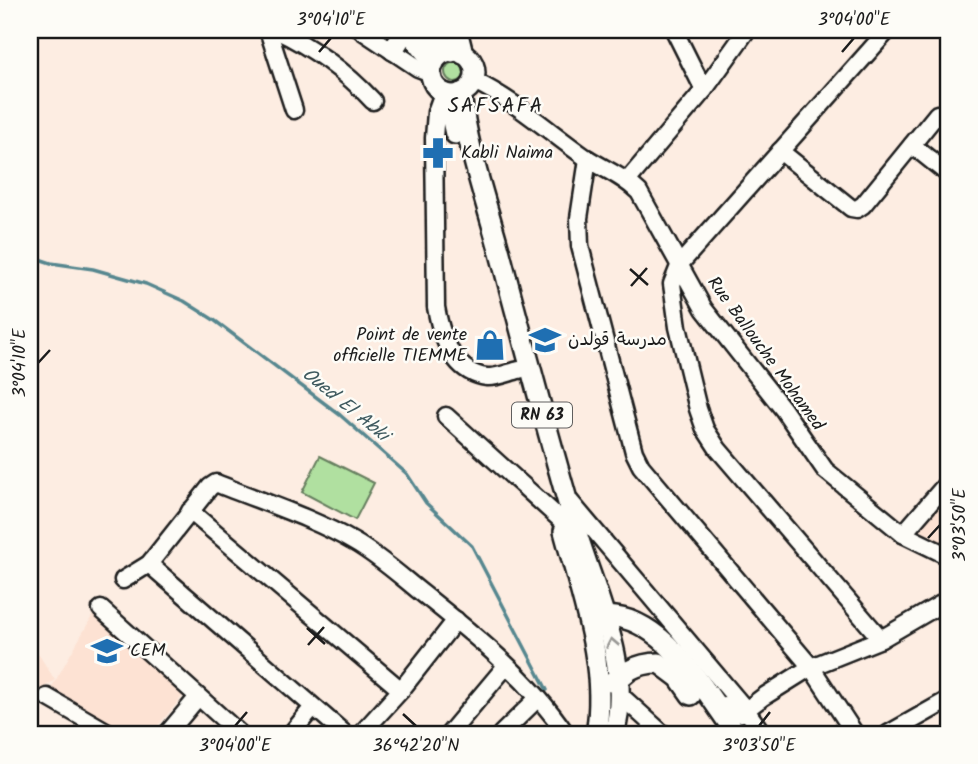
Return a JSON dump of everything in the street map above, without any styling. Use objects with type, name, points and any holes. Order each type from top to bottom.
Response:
[{"type":"main road","points":[[393,50],[407,30],[433,68]]},
{"type":"main road","points":[[425,30],[468,58],[474,68],[456,90],[433,83],[433,68],[441,55],[458,53]]},
{"type":"main road","points":[[457,30],[458,53]]},
{"type":"main road","name":"RN 63","points":[[456,90],[519,370],[561,520],[619,688],[619,717],[614,734]]},
{"type":"main road","name":"RN 63","points":[[456,90],[596,617],[596,734]]},
{"type":"main road","points":[[596,617],[622,617],[658,635],[671,648],[736,734]]},
{"type":"main road","points":[[597,684],[619,688],[628,671],[659,663],[679,678],[722,734]]},
{"type":"street","points":[[268,30],[294,110]]},
{"type":"street","points":[[276,30],[326,60],[359,86],[373,101]]},
{"type":"street","points":[[361,30],[418,68],[433,68]]},
{"type":"street","points":[[674,30],[704,90]]},
{"type":"street","points":[[628,180],[704,90],[747,30]]},
{"type":"street","points":[[881,639],[718,449],[705,429],[678,327],[672,284],[680,264],[888,30]]},
{"type":"street","points":[[456,90],[436,112],[434,138],[436,307],[441,332],[455,358],[470,372],[489,377],[519,370]]},
{"type":"street","name":"Rue Ballouche Mohamed","points":[[456,90],[501,95],[588,159],[628,180],[639,192],[714,323],[783,409],[825,470],[868,508],[903,534],[948,556]]},
{"type":"street","points":[[780,150],[851,208],[857,209],[937,114]]},
{"type":"street","points":[[912,145],[947,173]]},
{"type":"street","points":[[588,159],[579,218],[580,246],[634,452],[641,466],[811,667],[855,734]]},
{"type":"street","points":[[446,416],[561,520]]},
{"type":"street","points":[[903,534],[948,482]]},
{"type":"street","points":[[122,580],[149,564],[210,486],[216,483],[314,523],[375,556],[456,620],[506,666],[538,698],[566,734]]},
{"type":"street","points":[[566,497],[764,734]]},
{"type":"street","points":[[190,511],[401,690]]},
{"type":"street","points":[[149,564],[345,734]]},
{"type":"street","points":[[717,708],[727,705],[736,714],[746,710],[811,667],[881,639],[948,600]]},
{"type":"street","points":[[101,609],[240,734]]},
{"type":"street","points":[[362,734],[456,620]]},
{"type":"street","points":[[449,734],[506,666]]},
{"type":"street","points":[[619,688],[663,734]]},
{"type":"street","points":[[47,696],[111,734]]},
{"type":"street","points":[[167,734],[198,697]]},
{"type":"street","points":[[502,734],[538,698]]},
{"type":"street","points":[[888,734],[948,700]]},
{"type":"street","points":[[291,734],[313,707]]},
{"type":"shaded area","points":[[948,492],[948,550],[919,538],[913,530]]},
{"type":"shaded area","name":"CEM","points":[[95,611],[187,691],[151,734],[120,734],[49,692]]},
{"type":"shaded area","points":[[30,641],[55,680],[30,696]]},
{"type":"green space","points":[[455,62],[462,65],[465,72],[462,79],[455,82],[448,79],[445,72],[448,65]]},
{"type":"green space","points":[[320,456],[374,483],[355,520],[302,492]]},
{"type":"waterway","name":"Oued El Abki","points":[[30,256],[51,263],[93,269],[146,284],[184,301],[214,320],[340,415],[407,474],[426,503],[472,546],[547,690]]},
{"type":"place","name":"Kabli Naima","points":[[438,153]]},
{"type":"place","name":"مدرسة قولدن","points":[[545,340]]},
{"type":"place","name":"Point de vente officielle TIEMME","points":[[490,345]]},
{"type":"place","name":"CEM","points":[[107,651]]},
{"type":"district","name":"SAFSAFA","points":[[496,106]]}]
